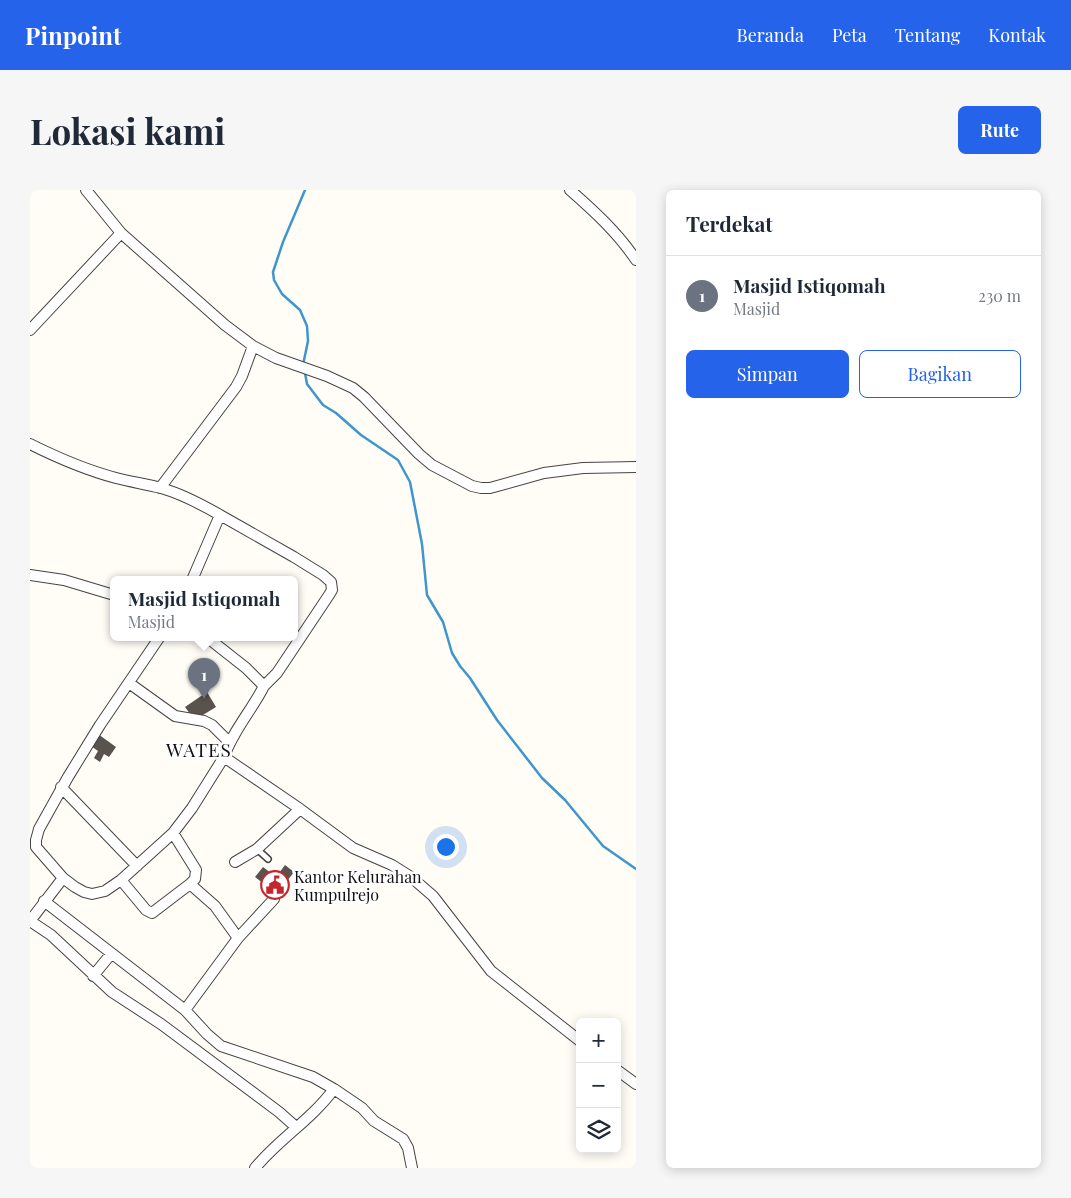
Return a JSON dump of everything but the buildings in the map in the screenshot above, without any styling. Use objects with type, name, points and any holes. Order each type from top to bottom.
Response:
[{"type":"street","points":[[86,190],[121,233],[225,325],[253,346],[276,358],[340,381],[352,388],[419,454],[446,473],[472,486],[481,488],[497,487],[544,473],[583,468],[636,467]]},
{"type":"street","points":[[570,190],[612,230],[636,260]]},
{"type":"street","points":[[30,330],[121,233]]},
{"type":"street","points":[[160,488],[236,387],[253,346]]},
{"type":"street","points":[[30,444],[66,461],[89,469],[190,498],[256,534],[323,575],[331,582],[332,590],[277,673],[264,686],[258,699],[230,743],[224,758],[192,808],[173,833],[121,880],[105,891],[92,894],[84,892],[63,878],[33,845],[39,829],[62,787],[100,725],[157,641]]},
{"type":"street","points":[[194,576],[220,515]]},
{"type":"street","points":[[30,575],[71,582],[110,594]]},
{"type":"street","points":[[212,641],[246,668],[264,686]]},
{"type":"street","points":[[128,683],[175,716],[204,721],[212,725],[230,743]]},
{"type":"street","points":[[224,758],[300,809],[353,848],[392,864],[423,886],[434,896],[491,971],[576,1038]]},
{"type":"street","points":[[62,787],[137,866]]},
{"type":"street","points":[[235,862],[257,849],[300,809]]},
{"type":"street","points":[[121,880],[143,906],[152,913],[190,884],[195,879],[196,870],[173,833]]},
{"type":"street","points":[[63,878],[30,921],[62,945],[112,992],[161,1024],[279,1112],[296,1128]]},
{"type":"street","points":[[190,884],[215,906],[238,938]]},
{"type":"street","points":[[185,1010],[238,938],[274,899]]},
{"type":"street","points":[[44,902],[185,1010],[221,1046],[312,1077],[362,1108],[374,1121],[403,1139],[408,1148],[412,1168]]},
{"type":"street","points":[[93,976],[111,954]]},
{"type":"street","points":[[621,1073],[636,1084]]},
{"type":"street","points":[[255,1168],[268,1152],[316,1112],[334,1089]]},
{"type":"lane","points":[[257,849],[268,859]]},
{"type":"waterway","points":[[303,365],[308,341],[307,326],[300,310],[282,294],[274,280],[273,272],[283,242],[305,190]]},
{"type":"waterway","points":[[305,373],[307,384],[323,405],[336,413],[361,435],[398,460],[410,482],[422,544],[427,595],[443,622],[452,653],[460,666],[497,720],[542,778],[565,800],[603,846],[636,869]]},
{"type":"place","name":"Masjid Istiqomah","points":[[204,699]]},
{"type":"place","name":"Kantor Kelurahan Kumpulrejo","points":[[275,885]]},
{"type":"district","name":"WATES","points":[[199,749]]}]
